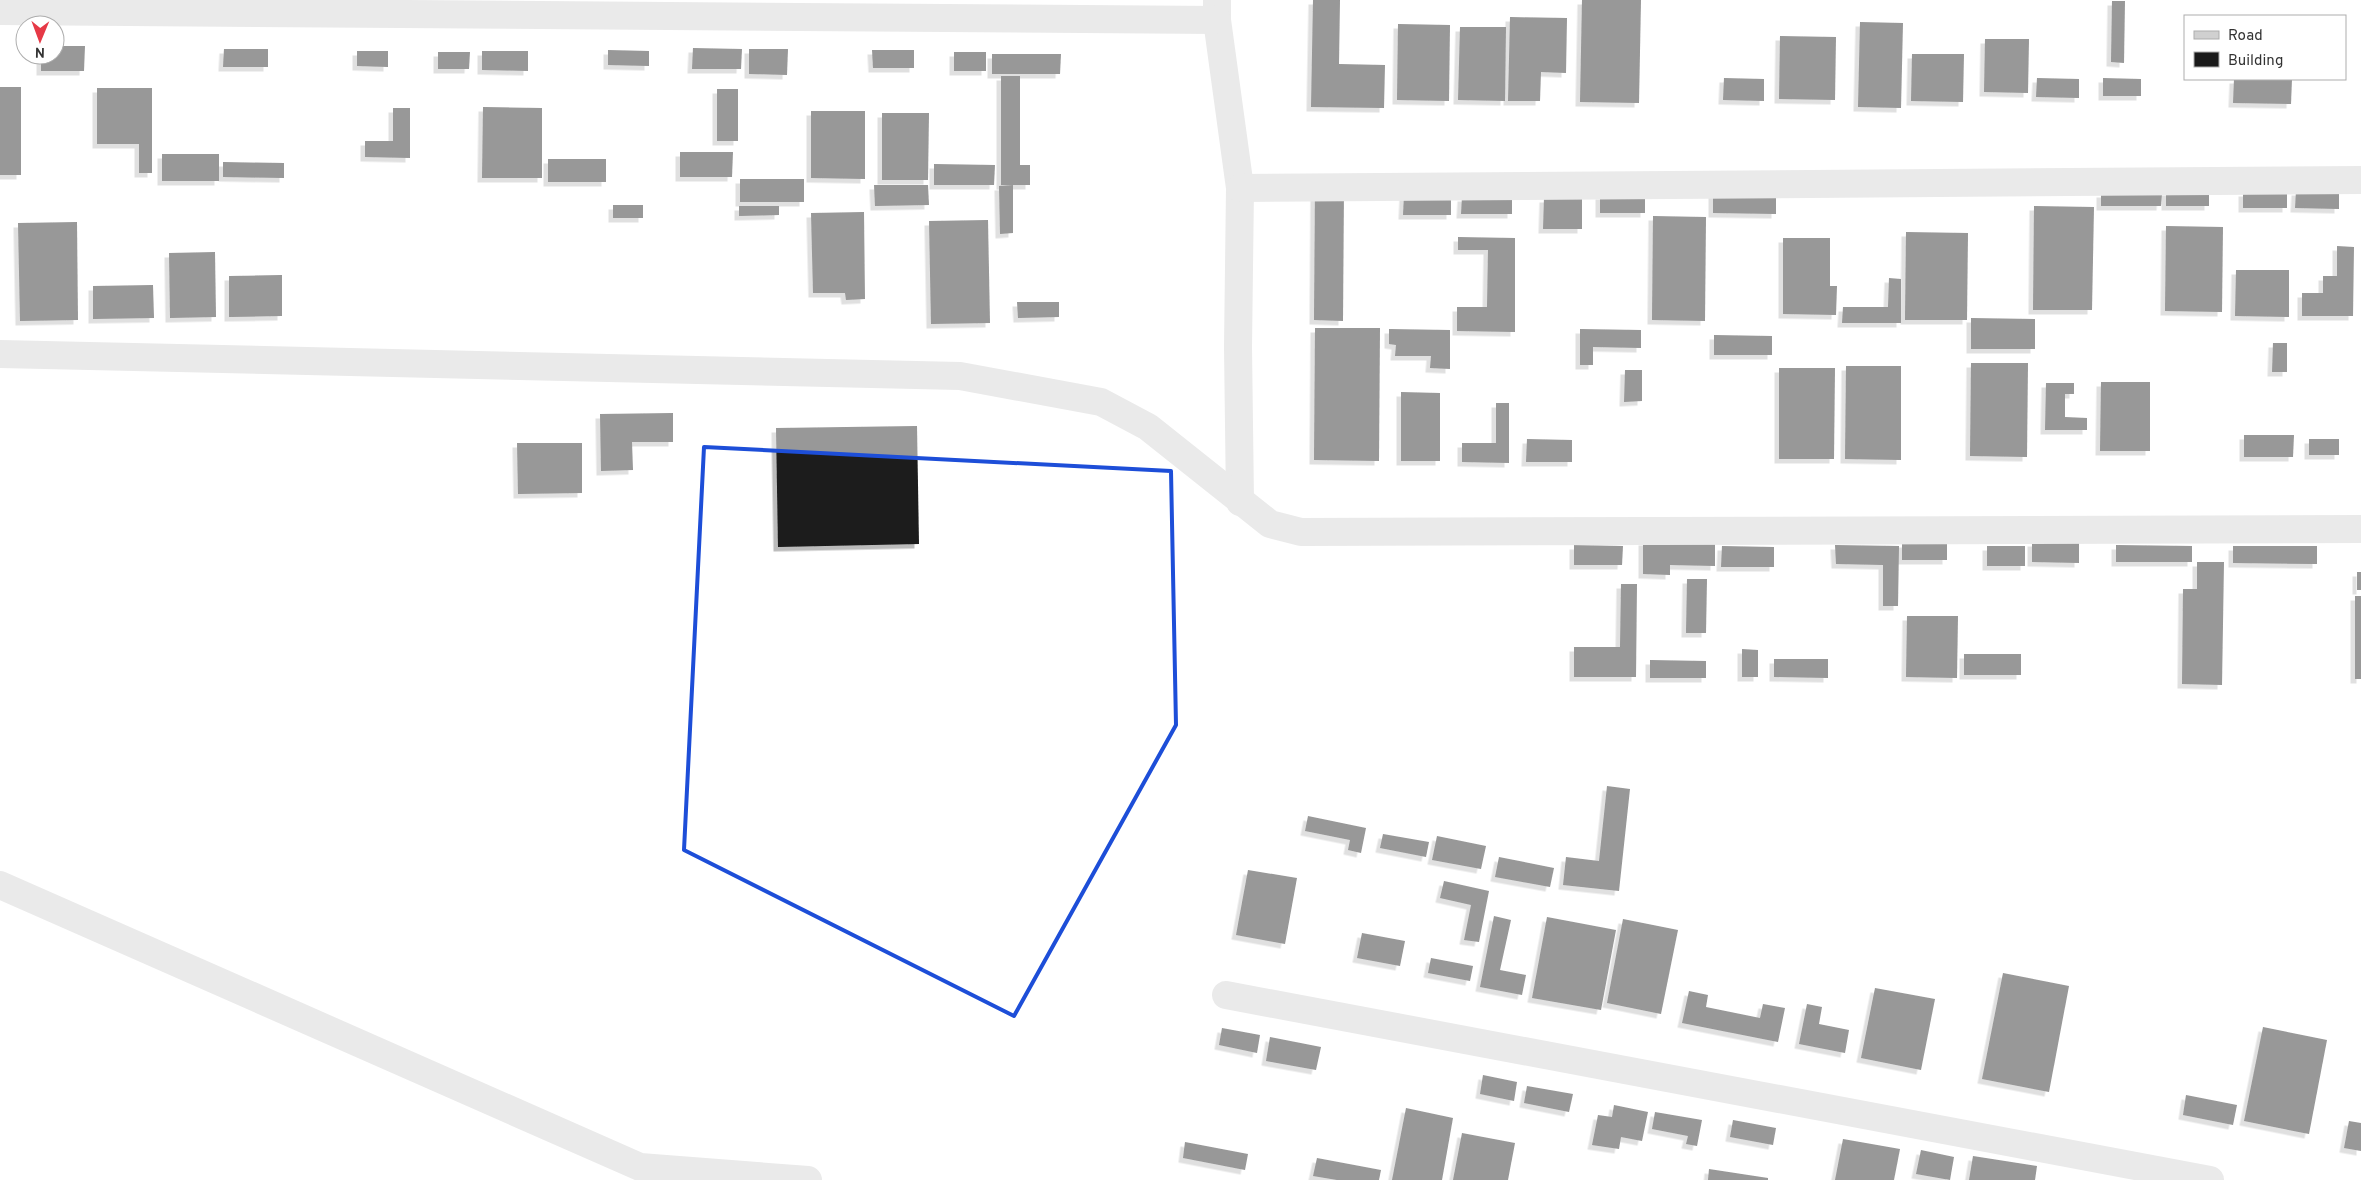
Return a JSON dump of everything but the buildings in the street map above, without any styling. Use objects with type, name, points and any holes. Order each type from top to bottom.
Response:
[{"type":"street","points":[[0,12],[1217,10],[1240,188],[1238,347],[1240,502]]},
{"type":"street","points":[[1240,188],[2361,180]]},
{"type":"street","points":[[0,354],[960,376],[1101,402],[1148,427],[1270,524],[1301,532],[2361,529]]},
{"type":"street","points":[[0,885],[640,1167],[808,1180]]},
{"type":"street","points":[[1226,995],[2210,1180]]},
{"type":"highlighted area","points":[[704,447],[1171,471],[1176,725],[1014,1016],[684,850]]}]
